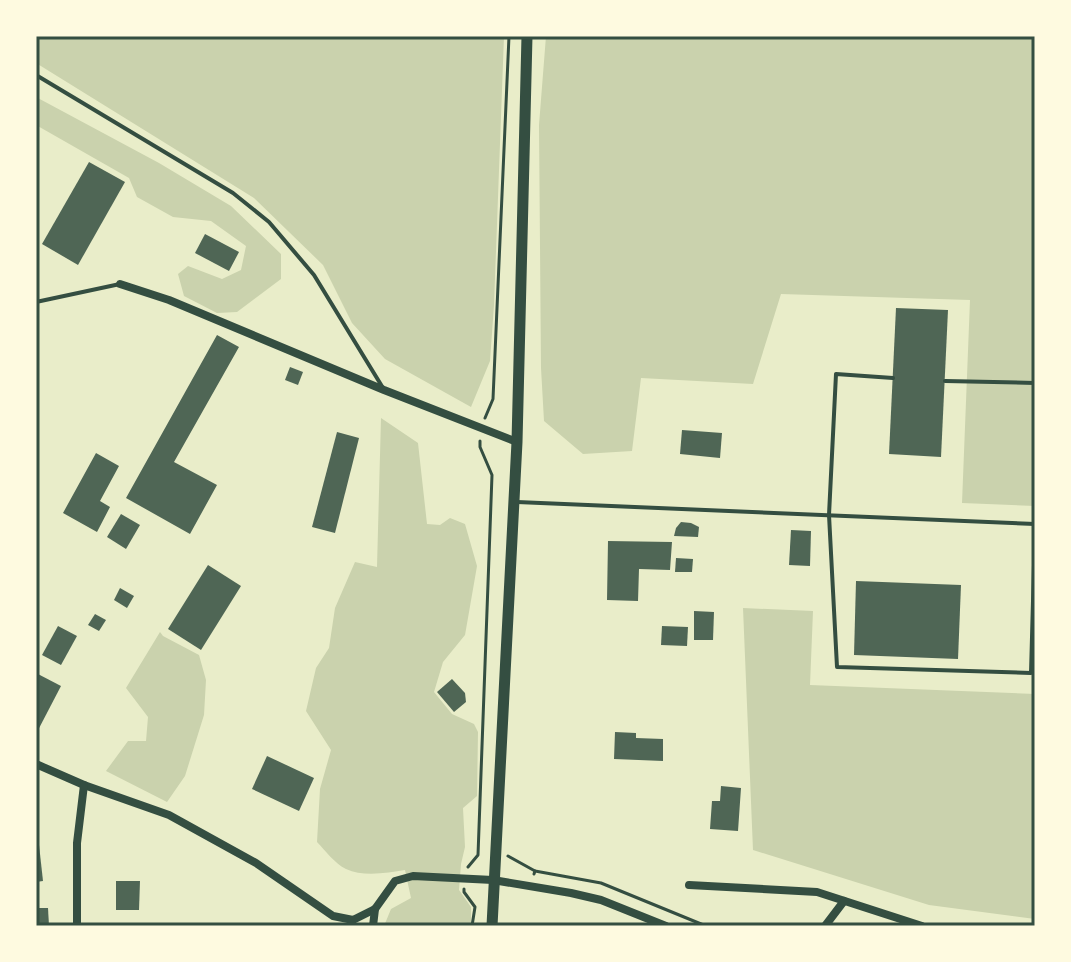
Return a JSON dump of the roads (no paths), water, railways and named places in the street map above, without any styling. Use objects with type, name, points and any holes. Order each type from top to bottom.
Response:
[{"type":"main road","points":[[492,926],[517,442],[527,36]]},
{"type":"street","points":[[120,284],[169,300],[517,442]]},
{"type":"street","points":[[36,764],[84,785],[169,815],[256,863],[333,916],[353,920],[375,909],[395,881],[413,876],[493,880],[571,893],[601,900],[666,926]]},
{"type":"street","points":[[77,926],[77,843],[84,785]]},
{"type":"street","points":[[689,885],[817,892],[922,926]]},
{"type":"street","points":[[825,926],[844,901]]},
{"type":"street","points":[[373,926],[375,909]]},
{"type":"lane","points":[[36,75],[233,193],[269,222],[314,275],[384,390]]},
{"type":"lane","points":[[36,302],[120,284]]},
{"type":"lane","points":[[514,502],[829,515],[1035,527],[1031,673],[837,667],[829,515],[836,374],[893,378]]},
{"type":"lane","points":[[945,381],[1035,383]]}]
